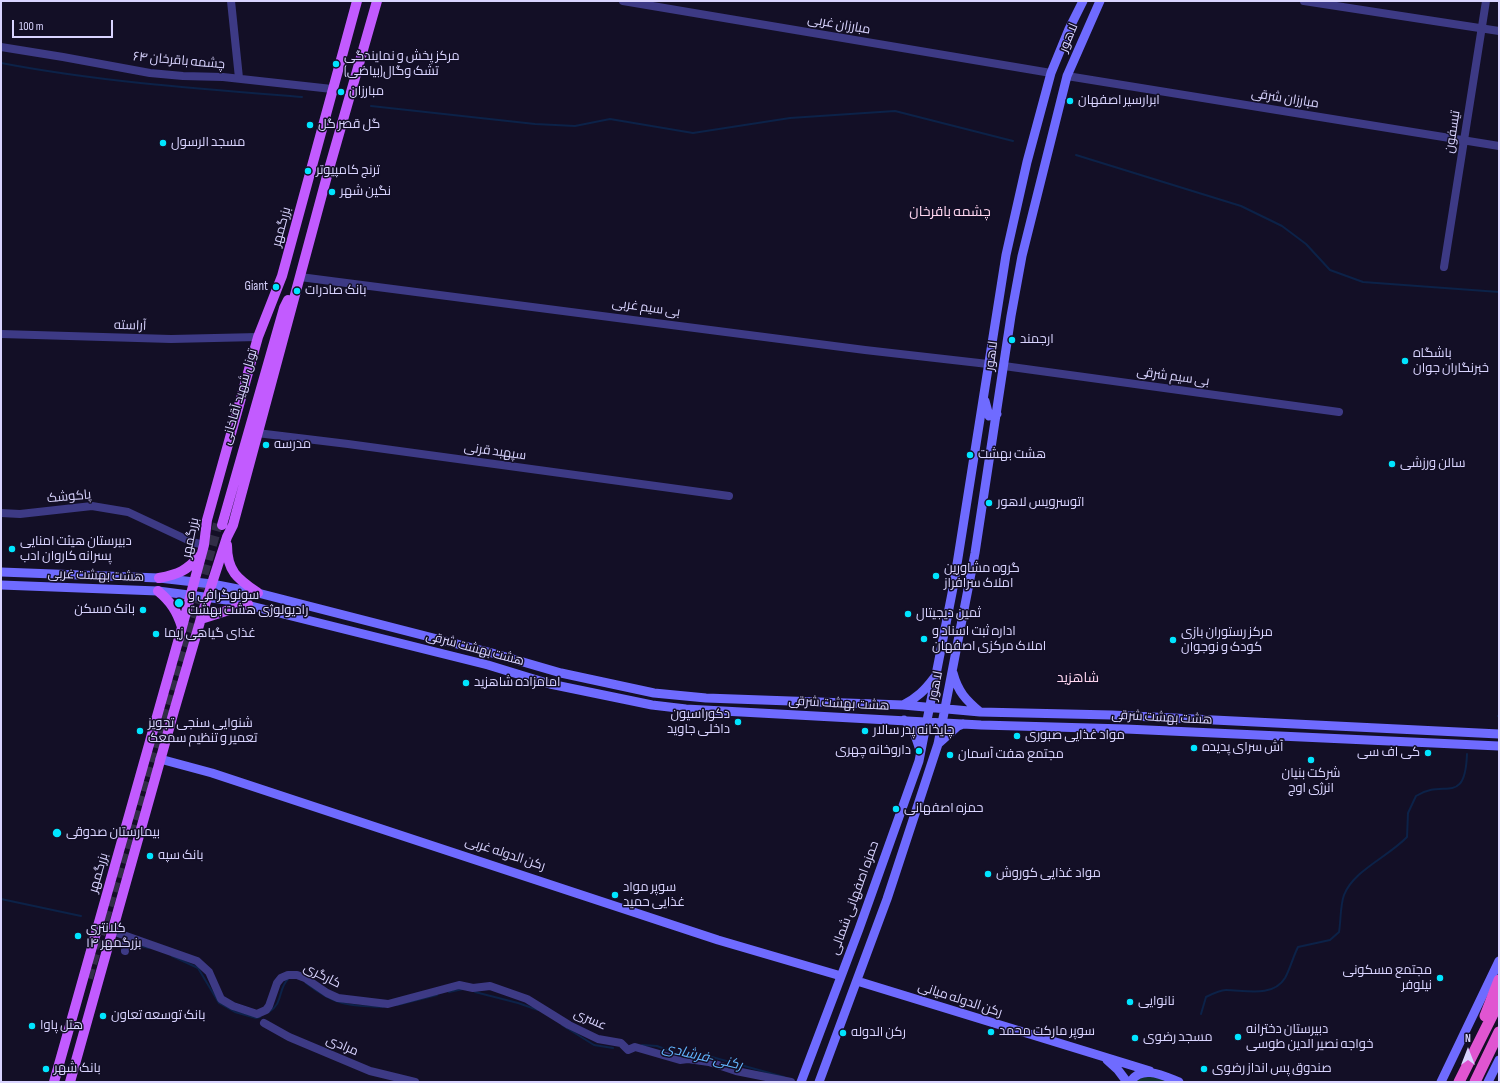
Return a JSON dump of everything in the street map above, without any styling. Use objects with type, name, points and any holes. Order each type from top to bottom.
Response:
[{"type":"highway","points":[[1471,1061],[1499,980]]},
{"type":"highway","points":[[1459,1082],[1471,1061],[1499,1002]]},
{"type":"highway","points":[[1475,1082],[1499,1032]]},
{"type":"highway","points":[[1482,1068],[1499,1040]]},
{"type":"main road","name":"بزرگمهر","points":[[54,1082],[182,628],[203,550],[207,520],[258,337],[282,276],[357,1]]},
{"type":"main road","points":[[70,1082],[200,619],[227,537],[233,525],[257,433],[377,1]]},
{"type":"main road","name":"لاهور","points":[[927,721],[957,563],[1006,255],[1051,73],[1069,29],[1084,1]]},
{"type":"main road","name":"لاهور","points":[[943,723],[975,553],[1011,316],[1024,249],[1067,76],[1100,1]]},
{"type":"main road","points":[[1037,125],[1038,137],[1042,140],[1048,138],[1053,129]]},
{"type":"main road","name":"تونل شهید آقاخانی","points":[[282,276],[278,307],[220,525],[284,308],[300,277]]},
{"type":"main road","points":[[996,314],[999,310],[1005,309],[1011,316]]},
{"type":"main road","points":[[984,396],[989,416],[997,414]]},
{"type":"main road","points":[[207,520],[212,527],[221,531],[233,525]]},
{"type":"main road","points":[[227,537],[227,556],[229,566],[241,582],[258,593]]},
{"type":"main road","points":[[159,578],[179,573],[189,567],[203,550]]},
{"type":"main road","name":"هشت بهشت غربی","points":[[1,572],[159,578],[194,582]]},
{"type":"main road","name":"هشت بهشت شرقی","points":[[194,582],[258,593],[492,653],[561,673],[654,693],[713,698],[903,705],[929,709],[980,712],[1112,715],[1499,734]]},
{"type":"main road","name":"هشت بهشت غربی","points":[[1,585],[158,591],[190,594]]},
{"type":"main road","points":[[158,591],[170,601],[177,611],[182,628]]},
{"type":"main road","name":"هشت بهشت شرقی","points":[[190,594],[248,604],[488,665],[550,684],[652,706],[964,724],[1126,729],[1225,735],[1499,746]]},
{"type":"main road","points":[[200,619],[248,604]]},
{"type":"main road","points":[[940,654],[956,655]]},
{"type":"main road","points":[[952,671],[957,687],[963,697],[980,712]]},
{"type":"main road","points":[[903,705],[915,699],[924,692],[936,675]]},
{"type":"main road","points":[[904,720],[915,734],[920,753]]},
{"type":"main road","name":"حمزه اصفهانی شمالی","points":[[801,1082],[915,770],[927,721]]},
{"type":"main road","points":[[819,1082],[903,856],[929,775],[943,723]]},
{"type":"main road","points":[[938,744],[958,726],[964,724]]},
{"type":"main road","name":"رکن الدوله غربی","points":[[160,759],[212,773],[712,938],[841,976]]},
{"type":"main road","points":[[915,770],[924,769],[929,775]]},
{"type":"main road","points":[[134,797],[149,800]]},
{"type":"main road","points":[[1441,1082],[1499,961]]},
{"type":"main road","name":"رکن الدوله میانی","points":[[857,981],[1150,1071],[1179,1082]]},
{"type":"main road","points":[[816,1043],[818,1048],[823,1052],[831,1049]]},
{"type":"main road","name":"رکن الدوله میانی","points":[[1100,1056],[1115,1066],[1127,1082]]},
{"type":"main road","points":[[1488,1082],[1499,1060]]},
{"type":"main road","points":[[809,1062],[819,1062],[822,1065],[823,1072]]},
{"type":"main road","points":[[1130,1082],[1137,1075],[1150,1071]]},
{"type":"street","points":[[231,1],[239,78]]},
{"type":"street","name":"مبارزان غربی","points":[[623,1],[1051,73]]},
{"type":"street","points":[[1304,1],[1499,31]]},
{"type":"street","name":"تیسفون","points":[[1444,267],[1486,1]]},
{"type":"street","name":"چشمه باقرخان ۶۴","points":[[1,47],[63,56],[150,73],[239,78],[332,89]]},
{"type":"street","name":"مبارزان شرقی","points":[[1067,76],[1499,146]]},
{"type":"street","name":"بی سیم غربی","points":[[300,277],[865,350],[988,364]]},
{"type":"street","name":"آراسته","points":[[1,334],[176,340],[258,337]]},
{"type":"street","name":"بی سیم شرقی","points":[[1004,366],[1339,412]]},
{"type":"street","name":"سپهبد قرنی","points":[[257,433],[343,443],[729,496]]},
{"type":"street","name":"پاکوشک","points":[[1,513],[20,514],[92,506],[128,512],[192,542],[203,550]]},
{"type":"street","name":"کارگری","points":[[112,931],[197,961],[209,972],[221,999],[243,1010],[261,1013],[269,1006],[277,983],[281,978],[288,975],[305,978],[327,993],[338,998],[388,1004],[459,985],[473,988],[490,986],[521,997]]},
{"type":"street","points":[[125,951],[126,942],[129,938]]},
{"type":"street","name":"عسری","points":[[521,997],[545,1009],[569,1025],[598,1039],[621,1043],[628,1050],[635,1047],[680,1060],[688,1059],[709,1062],[736,1071],[790,1082]]},
{"type":"street","points":[[378,1012],[379,1003]]},
{"type":"street","name":"مرادی","points":[[264,1023],[289,1037],[370,1071],[415,1082]]},
{"type":"green space","points":[[1139,1073],[1179,1082],[1131,1082]]},
{"type":"waterway","points":[[1,63],[39,70],[114,80],[189,88],[302,97]]},
{"type":"waterway","points":[[371,106],[535,124],[575,126],[610,119],[693,133],[790,118],[895,111],[1013,141]]},
{"type":"waterway","points":[[1076,155],[1241,206],[1282,226],[1306,244],[1330,270],[1363,282],[1499,292]]},
{"type":"waterway","points":[[1201,1014],[1206,997],[1219,991],[1258,992],[1266,991],[1280,984],[1285,978],[1298,947],[1330,940],[1339,932],[1343,899],[1349,886],[1363,871],[1391,851],[1407,837],[1408,813],[1416,796],[1426,791],[1457,786],[1462,780],[1467,754]]},
{"type":"waterway","points":[[1,899],[81,916]]},
{"type":"waterway","name":"رکنی-فرشادی","points":[[129,943],[149,948]]},
{"type":"waterway","name":"رکنی-فرشادی","points":[[172,956],[198,968],[219,1003],[235,1012],[256,1018],[260,1017]]},
{"type":"waterway","name":"رکنی-فرشادی","points":[[269,1012],[279,1001],[283,987],[288,979]]},
{"type":"waterway","name":"رکنی-فرشادی","points":[[306,983],[325,996],[342,1003],[360,1006],[383,1007]]},
{"type":"waterway","name":"رکنی-فرشادی","points":[[449,992],[463,989]]},
{"type":"waterway","name":"رکنی-فرشادی","points":[[475,992],[518,1003],[538,1010]]},
{"type":"waterway","name":"رکنی-فرشادی","points":[[397,1005],[437,995]]},
{"type":"waterway","name":"رکنی-فرشادی","points":[[562,1025],[594,1045],[613,1048]]},
{"type":"waterway","name":"رکنی-فرشادی","points":[[642,1045],[657,1046],[675,1053],[712,1057],[784,1077]]},
{"type":"tunnel","points":[[88,978],[218,524]]},
{"type":"place","name":"مرکز پخش و نمایندگی تشک وگال(بیاضی)","points":[[336,64]]},
{"type":"place","name":"مبارزان","points":[[341,92]]},
{"type":"place","name":"ابرارسیر اصفهان","points":[[1070,101]]},
{"type":"place","name":"گل قصر گل","points":[[310,125]]},
{"type":"place","name":"مسجد الرسول","points":[[163,143]]},
{"type":"place","name":"ترنج کامپیوتر","points":[[308,171]]},
{"type":"place","name":"نگین شهر","points":[[332,192]]},
{"type":"place","name":"Giant","points":[[276,287]]},
{"type":"place","name":"بانک صادرات","points":[[297,291]]},
{"type":"place","name":"ارجمند","points":[[1012,340]]},
{"type":"place","name":"باشگاه خبرنگاران جوان","points":[[1405,361]]},
{"type":"place","name":"مدرسه","points":[[266,445]]},
{"type":"place","name":"هشت بهشت","points":[[970,455]]},
{"type":"place","name":"سالن ورزشی","points":[[1392,464]]},
{"type":"place","name":"اتوسرویس لاهور","points":[[989,503]]},
{"type":"place","name":"دبیرستان هیئت امنایی پسرانه کاروان ادب","points":[[12,549]]},
{"type":"place","name":"گروه مشاورین املاک سرافراز","points":[[936,576]]},
{"type":"place","name":"سونوگرافی و رادیولوژی هشت بهشت","points":[[179,603]]},
{"type":"place","name":"بانک مسکن","points":[[143,610]]},
{"type":"place","name":"ثمین دیجیتال","points":[[908,614]]},
{"type":"place","name":"غذای گیاهی زیما","points":[[156,634]]},
{"type":"place","name":"اداره ثبت اسناد و املاک مرکزی اصفهان","points":[[924,639]]},
{"type":"place","name":"مرکز رستوران بازی کودک و نوجوان","points":[[1173,640]]},
{"type":"place","name":"امامزاده شاهزید","points":[[466,683]]},
{"type":"place","name":"دکوراسیون داخلی جاوید","points":[[738,722]]},
{"type":"place","name":"شنوایی سنجی تجویز تعمیر و تنظیم سمعک","points":[[140,731]]},
{"type":"place","name":"چایخانه پدر سالار","points":[[865,731]]},
{"type":"place","name":"مواد غذایی صبوری","points":[[1017,736]]},
{"type":"place","name":"آش سرای پدیده","points":[[1194,748]]},
{"type":"place","name":"داروخانه چهری","points":[[919,751]]},
{"type":"place","name":"کی اف سی","points":[[1428,753]]},
{"type":"place","name":"مجتمع هفت آسمان","points":[[950,755]]},
{"type":"place","name":"شرکت بنیان انرژی اوج","points":[[1311,760]]},
{"type":"place","name":"حمزه اصفهانی","points":[[896,809]]},
{"type":"place","name":"بیمارستان صدوقی","points":[[57,833]]},
{"type":"place","name":"بانک سپه","points":[[150,856]]},
{"type":"place","name":"مواد غذایی کوروش","points":[[988,874]]},
{"type":"place","name":"سوپر مواد غذایی حمید","points":[[615,895]]},
{"type":"place","name":"کلانتری ۱۴ بزرگمهر","points":[[78,936]]},
{"type":"place","name":"مجتمع مسکونی نیلوفر","points":[[1440,978]]},
{"type":"place","name":"نانوایی","points":[[1130,1002]]},
{"type":"place","name":"بانک توسعه تعاون","points":[[103,1016]]},
{"type":"place","name":"هتل پاوا","points":[[32,1026]]},
{"type":"place","name":"سوپر مارکت محمد","points":[[991,1032]]},
{"type":"place","name":"رکن الدوله","points":[[843,1033]]},
{"type":"place","name":"دبیرستان دخترانه خواجه نصیر الدین طوسی","points":[[1238,1037]]},
{"type":"place","name":"مسجد رضوی","points":[[1135,1038]]},
{"type":"place","name":"بانک شهر","points":[[46,1069]]},
{"type":"place","name":"صندوق پس انداز رضوی","points":[[1204,1069]]},
{"type":"district","name":"چشمه باقرخان","points":[[950,212]]},
{"type":"district","name":"شاهزید","points":[[1078,678]]}]
